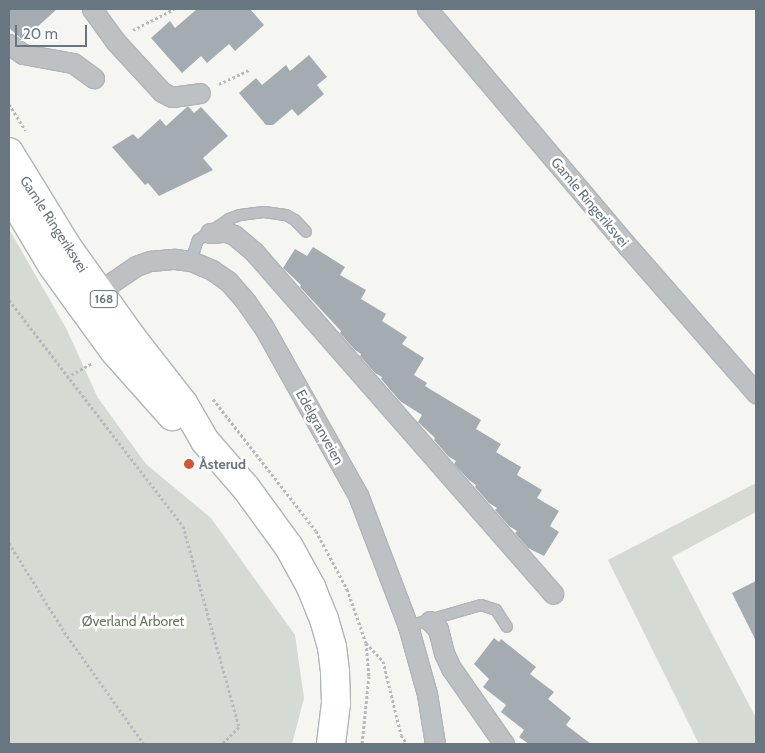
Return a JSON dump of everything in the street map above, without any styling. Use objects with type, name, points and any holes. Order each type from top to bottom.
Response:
[{"type":"main road","name":"Gamle Ringeriksvei","points":[[9,152],[66,245],[115,352],[166,410],[205,441],[246,488],[289,547],[314,595],[324,620],[335,673],[336,703],[331,744]]},
{"type":"main road","name":"Gamle Ringeriksvei","points":[[9,193],[52,265],[89,298]]},
{"type":"street","points":[[92,9],[115,41],[162,92],[172,97],[200,93]]},
{"type":"street","name":"Gamle Ringeriksvei","points":[[427,9],[623,241],[756,393]]},
{"type":"street","points":[[9,44],[23,54],[73,62],[94,78]]},
{"type":"street","points":[[210,233],[226,232],[234,235],[254,252],[553,593]]},
{"type":"street","name":"Edelgranveien","points":[[89,298],[136,266],[150,261],[175,259],[191,261],[212,270],[228,281],[263,326],[358,495],[408,626],[427,694],[435,744]]},
{"type":"street","points":[[430,621],[438,629],[444,653],[451,668],[504,744]]},
{"type":"lane","points":[[191,261],[198,240],[229,218],[264,212],[290,217],[306,232]]},
{"type":"lane","points":[[408,626],[480,605],[496,610],[507,627]]},
{"type":"path","points":[[115,41],[142,24],[174,9]]},
{"type":"path","points":[[200,93],[249,70]]},
{"type":"path","points":[[9,300],[183,526],[239,727],[222,744]]},
{"type":"path","points":[[9,543],[67,636],[144,744]]},
{"type":"path","points":[[366,643],[383,661],[401,735],[407,744]]},
{"type":"green space","name":"Øverland Arboret","points":[[9,229],[66,328],[98,398],[146,464],[211,518],[295,635],[304,698],[292,744],[9,744]]},
{"type":"green space","points":[[756,483],[756,512],[672,557],[756,718],[756,744],[699,744],[608,560]]},
{"type":"building","points":[[9,9],[57,9],[23,40],[9,28]]},
{"type":"building","points":[[197,9],[250,9],[264,25],[235,51],[229,44],[207,63],[201,56],[182,73],[151,38],[170,21],[175,28]]},
{"type":"building","points":[[309,55],[327,77],[317,85],[324,94],[298,116],[292,109],[273,125],[266,125],[239,93],[256,78],[262,85],[286,65],[290,71]]},
{"type":"building","points":[[188,106],[194,113],[201,107],[228,136],[203,158],[213,170],[159,196],[148,183],[145,185],[112,147],[133,134],[138,139],[160,119],[166,126]]},
{"type":"building","points":[[313,247],[345,267],[340,275],[366,290],[361,299],[386,314],[382,321],[407,337],[402,344],[424,358],[414,375],[427,383],[425,386],[481,420],[476,429],[501,444],[496,452],[521,467],[517,475],[542,490],[537,498],[559,511],[550,526],[559,532],[544,556],[528,548],[515,533],[517,531],[509,526],[495,510],[497,508],[489,503],[475,487],[476,485],[454,464],[456,461],[448,456],[434,440],[435,438],[418,422],[422,415],[400,401],[381,379],[382,377],[375,373],[360,356],[361,354],[340,333],[341,331],[300,287],[301,285],[283,268],[295,249],[307,256]]},
{"type":"building","points":[[756,581],[756,641],[732,593]]},
{"type":"building","points":[[494,638],[499,642],[501,639],[536,667],[530,674],[554,692],[548,699],[571,718],[566,725],[591,744],[529,744],[519,737],[524,730],[501,712],[506,705],[483,687],[489,679],[474,664]]},
{"type":"place","name":"Åsterud","points":[[189,464]]}]
